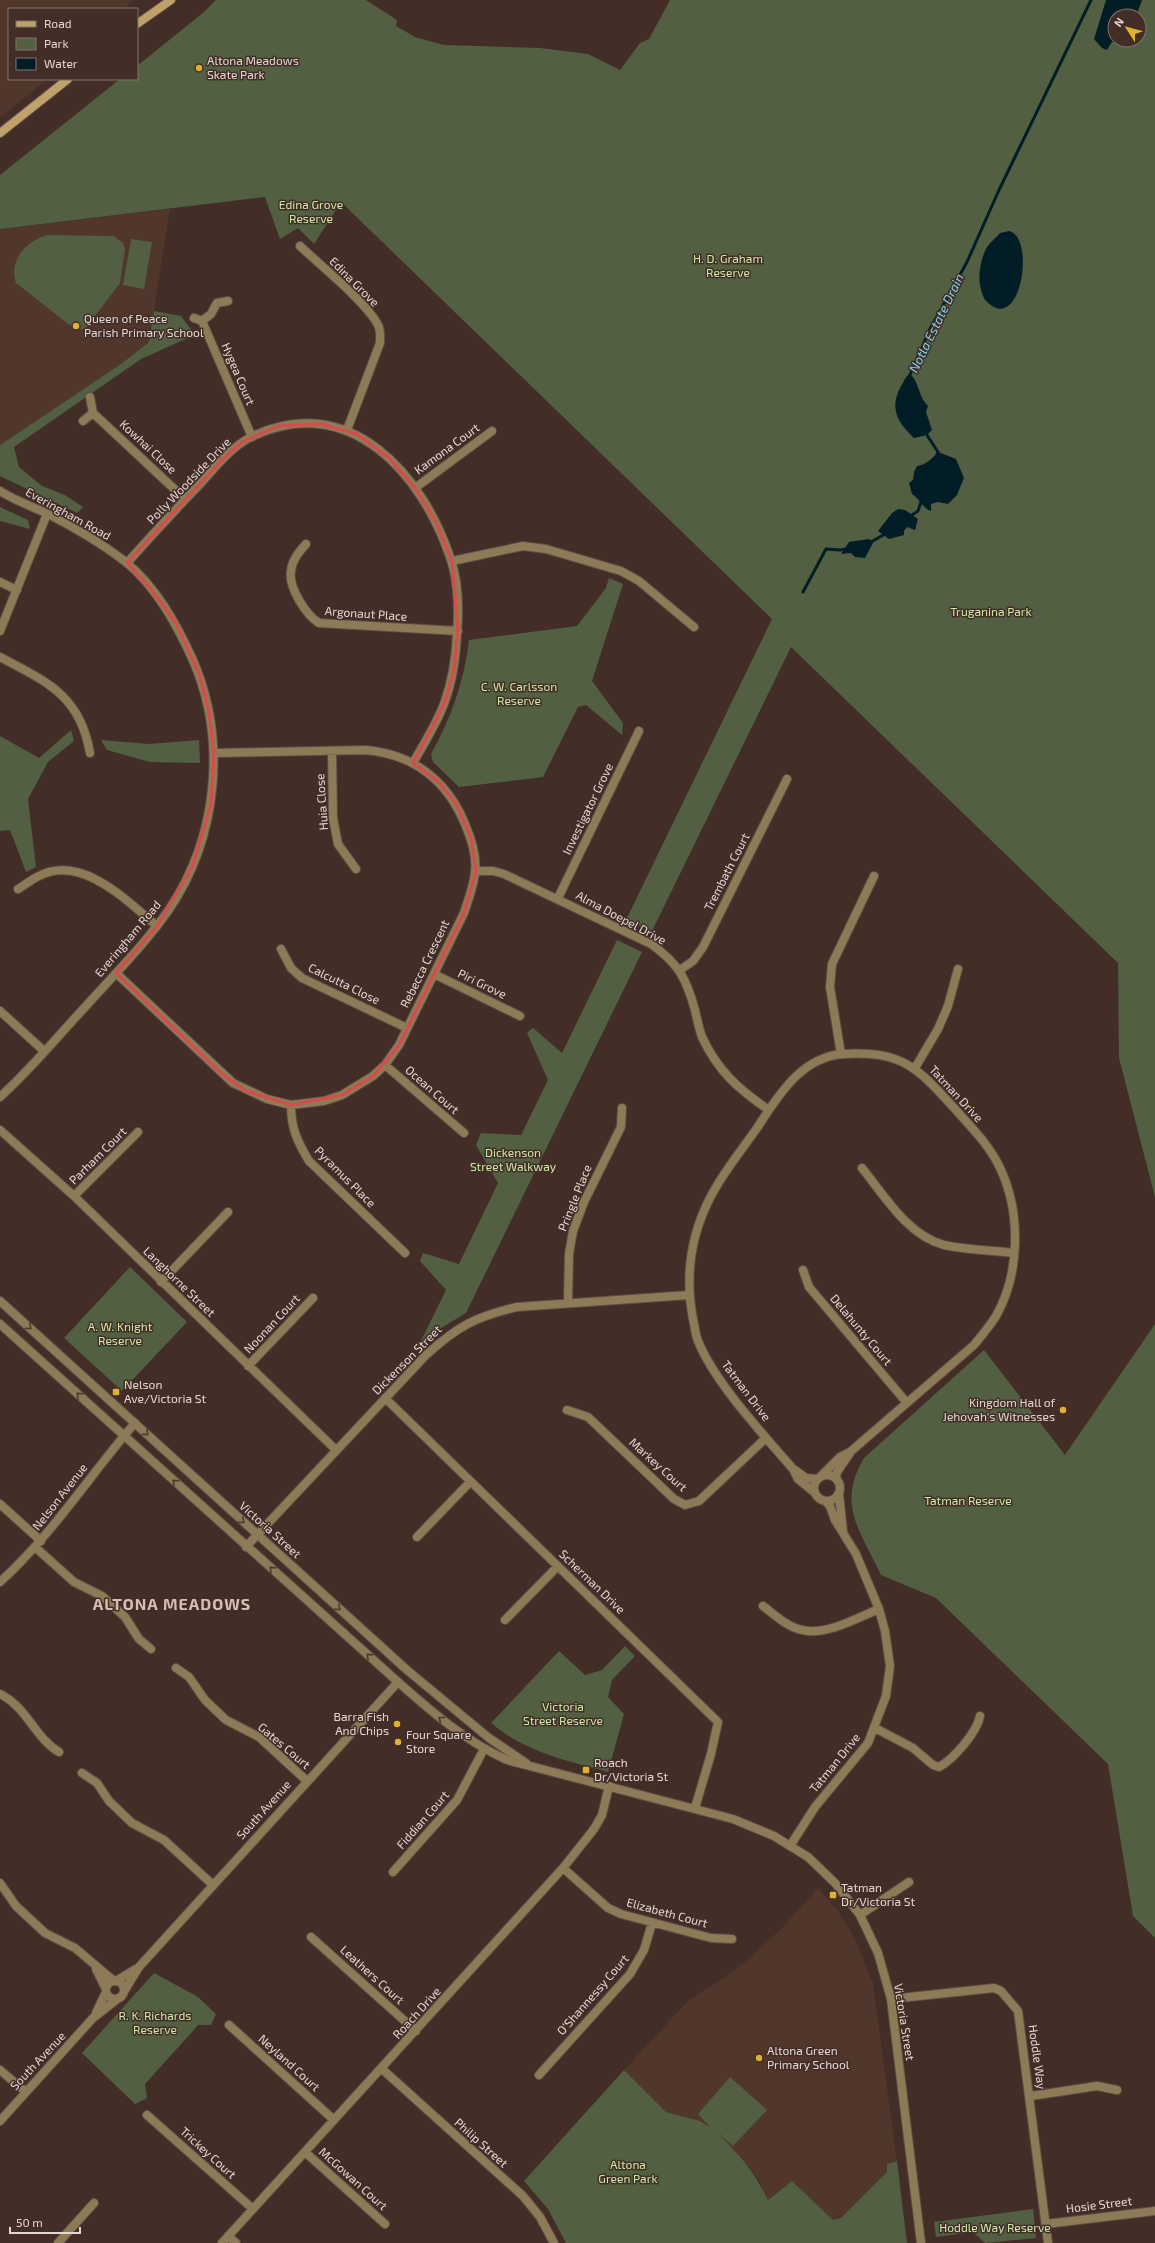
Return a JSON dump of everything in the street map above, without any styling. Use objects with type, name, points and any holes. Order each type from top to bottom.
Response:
[{"type":"main road","points":[[138,23],[161,0]]},
{"type":"main road","points":[[138,23],[171,0]]},
{"type":"main road","points":[[0,134],[67,80]]},
{"type":"street","name":"Edina Grove","points":[[300,246],[368,310],[378,325],[380,343],[347,430]]},
{"type":"street","points":[[194,318],[202,322],[211,314],[217,303],[228,301]]},
{"type":"street","name":"Hygea Court","points":[[202,322],[252,437]]},
{"type":"street","points":[[83,421],[93,413],[90,397]]},
{"type":"street","name":"Kowhai Close","points":[[93,413],[185,499]]},
{"type":"street","name":"Polly Woodside Drive","points":[[127,563],[226,456],[252,437],[278,426],[298,423],[321,424],[347,430],[368,441],[389,458],[415,488],[436,522],[452,561],[457,593],[458,631],[454,668],[445,702],[413,763]]},
{"type":"street","name":"Kamona Court","points":[[415,488],[492,431]]},
{"type":"street","name":"Everingham Road","points":[[0,491],[91,538],[127,563],[150,588],[176,623],[199,674],[209,711],[214,752],[211,804],[203,835],[192,867],[169,909],[157,926],[116,973],[0,1097]]},
{"type":"street","points":[[0,631],[47,514]]},
{"type":"street","name":"Argonaut Place","points":[[306,544],[294,559],[290,578],[303,608],[311,618],[319,623],[458,631]]},
{"type":"street","points":[[452,561],[523,546],[546,549],[621,571],[639,581],[694,627]]},
{"type":"street","points":[[0,582],[17,590]]},
{"type":"street","points":[[0,657],[48,682],[67,700],[81,720],[90,754]]},
{"type":"street","name":"Investigator Grove","points":[[558,898],[639,731]]},
{"type":"street","name":"Huia Close","points":[[332,751],[334,824],[338,844],[356,869]]},
{"type":"street","name":"Rebecca Crescent","points":[[116,973],[233,1083],[267,1099],[291,1104],[324,1101],[357,1088],[385,1065],[399,1045],[464,913],[476,870],[471,838],[457,805],[439,782],[413,763],[378,751],[214,752]]},
{"type":"street","name":"Trembath Court","points":[[680,970],[693,961],[703,947],[787,779]]},
{"type":"street","points":[[18,889],[40,875],[62,870],[87,875],[113,890],[157,926]]},
{"type":"street","name":"Alma Doepel Drive","points":[[476,870],[493,871],[504,874],[558,898],[651,944],[669,957],[680,970],[689,988],[701,1035],[709,1052],[730,1080],[742,1092],[769,1110]]},
{"type":"street","points":[[841,1054],[830,987],[832,964],[874,876]]},
{"type":"street","name":"Calcutta Close","points":[[281,949],[291,968],[302,978],[407,1028]]},
{"type":"street","points":[[915,1068],[938,1029],[946,1012],[958,969]]},
{"type":"street","name":"Piri Grove","points":[[434,974],[520,1016]]},
{"type":"street","points":[[0,1012],[44,1051]]},
{"type":"street","name":"Tatman Drive","points":[[793,1469],[806,1478],[819,1478],[840,1457],[850,1452],[974,1345],[990,1326],[1006,1294],[1014,1253],[1014,1222],[1010,1197],[1001,1170],[989,1148],[933,1083],[915,1068],[897,1058],[877,1053],[841,1054],[821,1059],[805,1069],[787,1084],[710,1198],[695,1234],[690,1261],[689,1295],[697,1340],[718,1378],[793,1469],[798,1478],[815,1494]]},
{"type":"street","name":"Ocean Court","points":[[385,1065],[464,1133]]},
{"type":"street","name":"Everingham Road","points":[[0,1102],[10,1088]]},
{"type":"street","name":"Pyramus Place","points":[[291,1104],[292,1123],[299,1144],[309,1161],[405,1253]]},
{"type":"street","name":"Pringle Place","points":[[568,1302],[568,1254],[573,1231],[584,1202],[621,1127],[622,1108]]},
{"type":"street","name":"Langhorne Street","points":[[1,1130],[74,1196],[336,1450]]},
{"type":"street","name":"Parham Court","points":[[74,1196],[138,1132]]},
{"type":"street","points":[[862,1168],[900,1213],[917,1231],[929,1239],[944,1245],[1014,1253]]},
{"type":"street","points":[[161,1282],[228,1212]]},
{"type":"street","name":"Delahunty Court","points":[[803,1270],[809,1287],[907,1403]]},
{"type":"street","name":"Dickenson Street","points":[[246,1547],[385,1398],[451,1333],[492,1313],[517,1307],[568,1302],[689,1295]]},
{"type":"street","name":"Noonan Court","points":[[248,1366],[313,1298]]},
{"type":"street","name":"Victoria Street","points":[[0,1301],[407,1670],[489,1738],[531,1766]]},
{"type":"street","name":"Victoria Street","points":[[0,1324],[246,1547],[398,1682],[440,1718],[484,1749],[507,1760],[733,1819],[774,1836],[808,1857],[835,1883],[860,1915],[878,1953],[891,1999],[921,2243]]},
{"type":"street","name":"Scherman Drive","points":[[385,1398],[718,1722],[711,1754],[695,1808]]},
{"type":"street","name":"Markey Court","points":[[567,1410],[588,1417],[674,1499],[685,1505],[699,1501],[766,1438]]},
{"type":"street","name":"Nelson Avenue","points":[[0,1582],[41,1541],[134,1423]]},
{"type":"street","name":"Tatman Drive","points":[[836,1478],[837,1472],[850,1452]]},
{"type":"street","points":[[832,1476],[836,1478],[840,1487],[839,1494],[834,1500],[825,1502],[817,1498],[814,1489],[819,1478],[832,1476]]},
{"type":"street","points":[[417,1537],[470,1482]]},
{"type":"street","name":"Tatman Drive","points":[[839,1494],[843,1532]]},
{"type":"street","name":"Tatman Drive","points":[[790,1846],[815,1806],[868,1743],[886,1696],[890,1666],[885,1631],[879,1609],[856,1554],[835,1520],[830,1506],[825,1502]]},
{"type":"street","points":[[0,1504],[41,1541]]},
{"type":"street","points":[[35,1547],[74,1582],[102,1596],[125,1617],[139,1639],[151,1649]]},
{"type":"street","points":[[504,1620],[558,1566]]},
{"type":"street","points":[[763,1606],[784,1623],[802,1631],[818,1631],[879,1609]]},
{"type":"street","name":"Gates Court","points":[[176,1668],[189,1677],[203,1698],[226,1720],[259,1738],[307,1781]]},
{"type":"street","name":"South Avenue","points":[[125,1990],[139,1967],[398,1682],[407,1670]]},
{"type":"street","points":[[0,1694],[25,1715],[46,1743],[59,1752]]},
{"type":"street","points":[[875,1728],[913,1748],[933,1765],[939,1767],[953,1756],[975,1731],[980,1716]]},
{"type":"street","name":"Fiddian Court","points":[[393,1872],[457,1800],[489,1738]]},
{"type":"street","points":[[82,1772],[97,1783],[109,1801],[132,1823],[164,1840],[213,1884]]},
{"type":"street","name":"Roach Drive","points":[[222,2243],[382,2069],[563,1868],[594,1829],[602,1815],[609,1786]]},
{"type":"street","name":"Elizabeth Court","points":[[563,1868],[608,1908],[621,1914],[711,1938],[732,1939]]},
{"type":"street","points":[[860,1915],[909,1882]]},
{"type":"street","points":[[0,1883],[16,1906],[45,1933],[75,1948],[94,1966],[115,1981],[121,1983],[125,1990],[121,1998],[116,2000],[111,1999],[94,1966]]},
{"type":"street","name":"O'Shannessy Court","points":[[539,2075],[630,1974],[644,1950],[652,1923]]},
{"type":"street","name":"Leathers Court","points":[[312,1937],[416,2031]]},
{"type":"street","name":"South Avenue","points":[[115,1981],[139,1967]]},
{"type":"street","points":[[106,1991],[109,1984],[115,1981]]},
{"type":"street","name":"Hoddle Way","points":[[891,1999],[985,1987],[1001,1991],[1018,2011],[1031,2096],[1048,2243]]},
{"type":"street","name":"South Avenue","points":[[93,2018],[106,1991]]},
{"type":"street","name":"South Avenue","points":[[0,2121],[93,2018],[116,2000]]},
{"type":"street","name":"Neyland Court","points":[[229,2025],[334,2120]]},
{"type":"street","name":"Philip Street","points":[[382,2069],[522,2196],[540,2217],[554,2243]]},
{"type":"street","points":[[0,2070],[26,2092]]},
{"type":"street","points":[[1031,2096],[1097,2086],[1117,2090]]},
{"type":"street","name":"Trickey Court","points":[[147,2115],[253,2209]]},
{"type":"street","name":"McGowan Court","points":[[305,2152],[385,2224]]},
{"type":"street","points":[[58,2243],[94,2203]]},
{"type":"street","name":"Hosie Street","points":[[1046,2224],[1155,2211]]},
{"type":"street","points":[[228,2236],[236,2243]]},
{"type":"highlighted area","points":[[321,424],[357,434],[389,458],[415,488],[436,522],[452,561],[458,631],[454,669],[445,702],[413,763],[439,782],[457,805],[471,838],[476,871],[464,913],[399,1045],[373,1076],[342,1095],[291,1105],[246,1091],[222,1074],[116,973],[157,926],[192,867],[211,804],[214,756],[209,711],[199,674],[176,623],[150,588],[127,563],[226,456],[244,441],[278,426]]},
{"type":"shaded area","points":[[0,0],[133,0],[125,8],[8,8],[8,80],[47,80],[0,117]]},
{"type":"shaded area","name":"Queen of Peace Parish Primary School","points":[[170,209],[149,342],[121,364],[0,445],[0,229]]},
{"type":"shaded area","name":"Altona Green Primary School","points":[[818,1888],[838,1911],[855,1938],[873,1984],[897,2161],[891,2162],[887,2172],[841,2218],[833,2220],[792,2181],[768,2200],[759,2180],[733,2148],[712,2127],[700,2121],[666,2112],[624,2070],[688,2001],[736,1970],[780,1930]]},
{"type":"green space","name":"H. D. Graham Reserve","points":[[216,0],[366,0],[397,20],[396,26],[415,37],[444,45],[540,48],[588,54],[620,70],[640,43],[649,39],[670,0],[1155,0],[1155,1197],[1119,1058],[1118,963],[791,647],[652,931],[626,920],[772,619],[341,202],[314,244],[298,228],[280,239],[265,197],[0,229],[0,175],[119,80],[138,80],[138,65],[204,12]]},
{"type":"green space","points":[[48,235],[114,236],[123,243],[125,249],[120,283],[85,329],[76,330],[16,283],[14,275],[15,266],[21,252],[33,241]]},
{"type":"green space","points":[[131,239],[152,242],[144,289],[123,285]]},
{"type":"green space","points":[[154,311],[181,316],[198,339],[190,337],[141,359],[14,447],[19,467],[42,486],[65,495],[83,507],[77,513],[0,476],[0,445],[121,364],[149,342]]},
{"type":"green space","points":[[0,507],[28,520],[30,529],[0,521]]},
{"type":"green space","name":"C. W. Carlsson Reserve","points":[[609,578],[623,584],[592,681],[623,723],[622,735],[586,705],[578,707],[543,777],[459,787],[433,762],[431,754],[445,727],[456,699],[464,670],[469,640],[577,626],[606,588]]},
{"type":"green space","points":[[71,730],[74,741],[48,762],[28,799],[36,867],[26,872],[10,830],[0,831],[0,736],[39,758]]},
{"type":"green space","points":[[101,740],[149,744],[199,740],[200,763],[150,762],[107,750]]},
{"type":"green space","name":"Dickenson Street Walkway","points":[[617,940],[642,952],[466,1313],[441,1328],[417,1349],[446,1290],[420,1261],[423,1253],[459,1264],[498,1183],[476,1145],[481,1133],[521,1135],[548,1080],[527,1033],[533,1028],[562,1053]]},
{"type":"green space","name":"A. W. Knight Reserve","points":[[130,1267],[187,1322],[122,1391],[64,1338]]},
{"type":"green space","name":"Tatman Reserve","points":[[1155,1324],[1155,1938],[1133,1916],[1108,1764],[936,1598],[881,1575],[854,1518],[852,1490],[856,1475],[864,1458],[984,1350],[1065,1455]]},
{"type":"green space","name":"Victoria Street Reserve","points":[[625,1646],[635,1656],[612,1680],[608,1697],[624,1714],[608,1772],[546,1754],[518,1741],[491,1723],[559,1651],[585,1675],[602,1670]]},
{"type":"green space","name":"R. K. Richards Reserve","points":[[154,1973],[198,1997],[216,2014],[211,2025],[198,2025],[145,2084],[147,2098],[135,2104],[82,2053]]},
{"type":"green space","name":"Altona Green Park","points":[[624,2070],[666,2112],[700,2121],[710,2127],[698,2114],[730,2077],[767,2110],[733,2146],[717,2132],[746,2164],[768,2200],[792,2181],[833,2220],[841,2218],[887,2172],[887,2164],[897,2161],[907,2243],[566,2243],[548,2209],[524,2181]]},
{"type":"green space","name":"Hoddle Way Reserve","points":[[1033,2209],[1036,2238],[985,2243],[973,2232],[936,2237],[934,2222]]},
{"type":"water","points":[[1106,0],[1142,0],[1139,8],[1107,8],[1107,48],[1108,48],[1107,50],[1102,48],[1094,39]]},
{"type":"water","points":[[1009,231],[1017,236],[1021,247],[1023,261],[1022,276],[1018,291],[1012,302],[1004,308],[994,307],[984,298],[979,281],[980,267],[984,253],[989,245],[1000,233]]},
{"type":"water","points":[[910,374],[915,381],[922,398],[928,406],[926,412],[932,430],[927,435],[914,438],[899,420],[895,408],[897,394]]},
{"type":"water","points":[[938,452],[956,459],[964,478],[957,495],[948,504],[938,502],[931,504],[931,511],[925,508],[912,494],[909,483],[913,480],[914,472],[917,466],[926,463]]},
{"type":"water","points":[[898,509],[905,510],[918,519],[915,530],[907,527],[904,531],[904,535],[889,539],[878,531],[892,513]]},
{"type":"water","points":[[868,539],[874,541],[865,558],[855,557],[851,553],[841,554],[849,542]]},
{"type":"waterway","name":"Notla Estate Drain","points":[[909,377],[930,329],[967,262],[999,190],[1091,0]]},
{"type":"waterway","name":"Notla Estate Drain","points":[[925,432],[938,452],[937,455]]},
{"type":"waterway","name":"Notla Estate Drain","points":[[909,517],[918,511],[921,502]]},
{"type":"waterway","name":"Notla Estate Drain","points":[[871,542],[885,534]]},
{"type":"waterway","name":"Notla Estate Drain","points":[[803,592],[826,549],[846,549]]},
{"type":"place","name":"Altona Meadows Skate Park","points":[[199,68]]},
{"type":"place","name":"Queen of Peace Parish Primary School","points":[[76,326]]},
{"type":"place","name":"Nelson Ave/Victoria St","points":[[116,1392]]},
{"type":"place","name":"Kingdom Hall of Jehovah's Witnesses","points":[[1063,1410]]},
{"type":"place","name":"Barra Fish And Chips","points":[[397,1724]]},
{"type":"place","name":"Four Square Store","points":[[398,1742]]},
{"type":"place","name":"Roach Dr/Victoria St","points":[[586,1770]]},
{"type":"place","name":"Tatman Dr/Victoria St","points":[[833,1895]]},
{"type":"place","name":"Altona Green Primary School","points":[[759,2058]]},
{"type":"district","name":"ALTONA MEADOWS","points":[[172,1604]]},
{"type":"park label","name":"Edina Grove Reserve","points":[[311,212]]},
{"type":"park label","name":"Truganina Park","points":[[991,612]]}]
